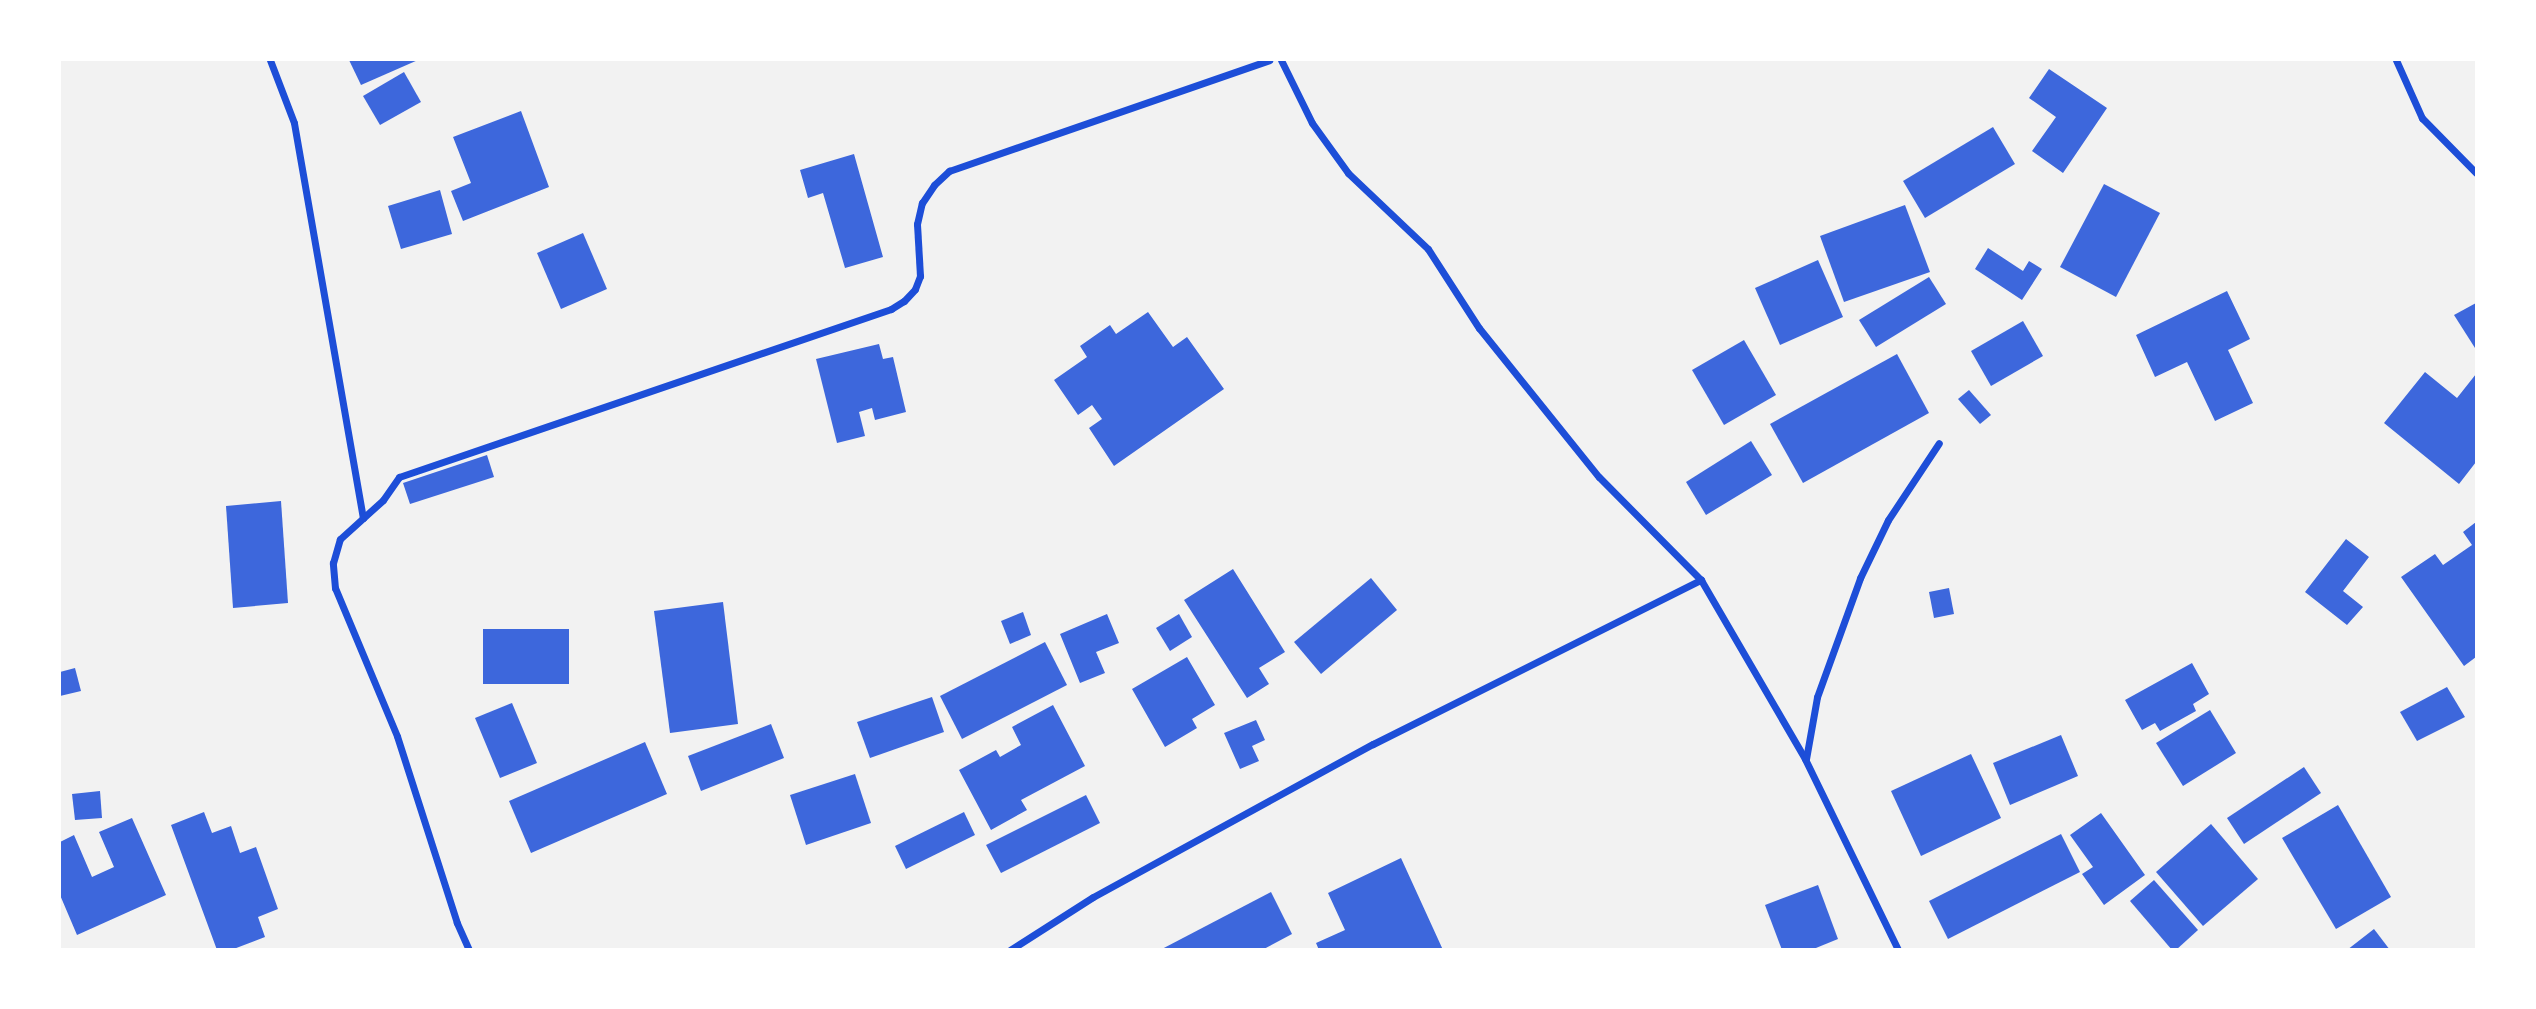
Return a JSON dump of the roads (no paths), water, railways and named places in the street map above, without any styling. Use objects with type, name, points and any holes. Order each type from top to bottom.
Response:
[{"type":"street","points":[[270,60],[294,123],[363,518]]},
{"type":"street","points":[[470,950],[457,923],[397,736],[335,588],[333,563],[340,539],[383,500],[399,477],[891,309],[915,289],[920,275],[916,224],[922,203],[934,185],[949,171],[1269,60]]},
{"type":"street","points":[[1281,60],[1312,123],[1348,173],[1428,248],[1479,328],[1599,477],[1701,580],[1805,759],[1898,950]]},
{"type":"street","points":[[2396,60],[2422,118],[2476,173]]},
{"type":"street","points":[[1805,759],[1817,697],[1860,578],[1888,520],[1938,443]]},
{"type":"street","points":[[1010,950],[1093,897],[1373,744],[1701,580]]}]
